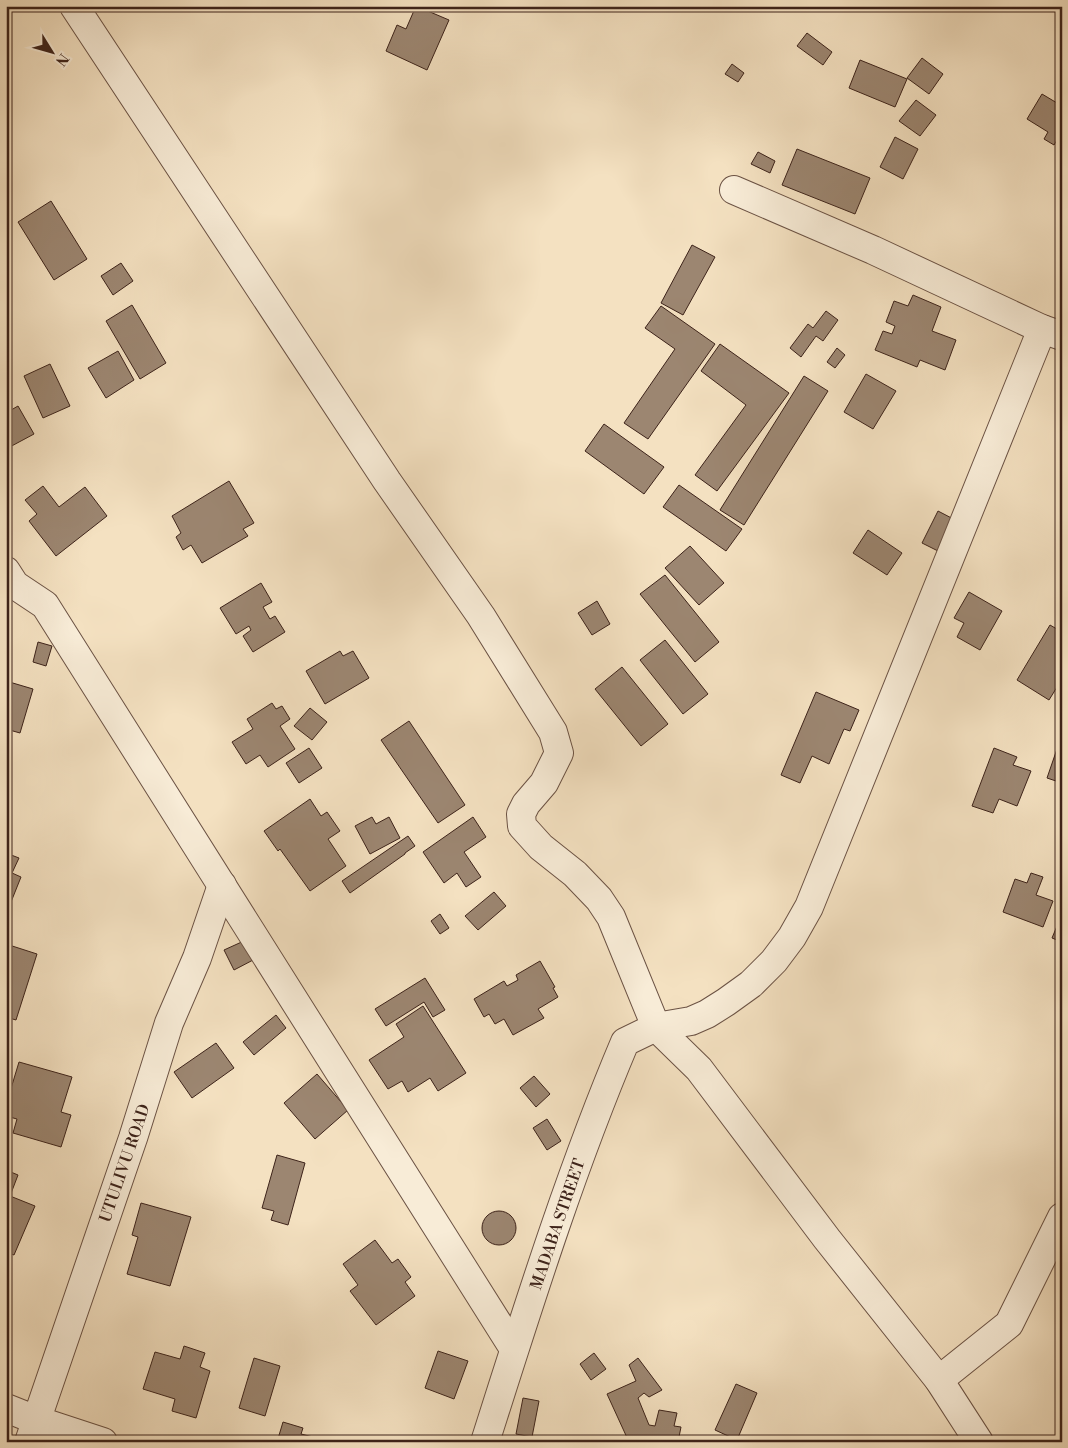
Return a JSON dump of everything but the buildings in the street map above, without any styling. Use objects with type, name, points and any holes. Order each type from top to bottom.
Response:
[{"type":"street","points":[[74,6],[388,481],[481,616],[554,732],[558,753],[544,783],[526,804],[521,814],[522,826],[541,847],[575,874],[599,899],[614,926],[656,1027],[699,1069],[827,1239],[939,1380],[979,1442]]},
{"type":"street","points":[[734,190],[872,250],[1052,333]]},
{"type":"street","name":"MADABA STREET","points":[[485,1442],[514,1349],[581,1153],[625,1042],[656,1027],[691,1021],[708,1014],[751,984],[774,962],[792,937],[809,907],[1052,333]]},
{"type":"street","points":[[6,572],[15,585],[45,605],[514,1349]]},
{"type":"street","name":"UTULIVU ROAD","points":[[32,1431],[133,1138],[169,1023],[196,958],[222,885]]},
{"type":"street","points":[[939,1380],[1009,1324],[1062,1218]]},
{"type":"street","points":[[6,1408],[32,1431],[103,1442]]}]
